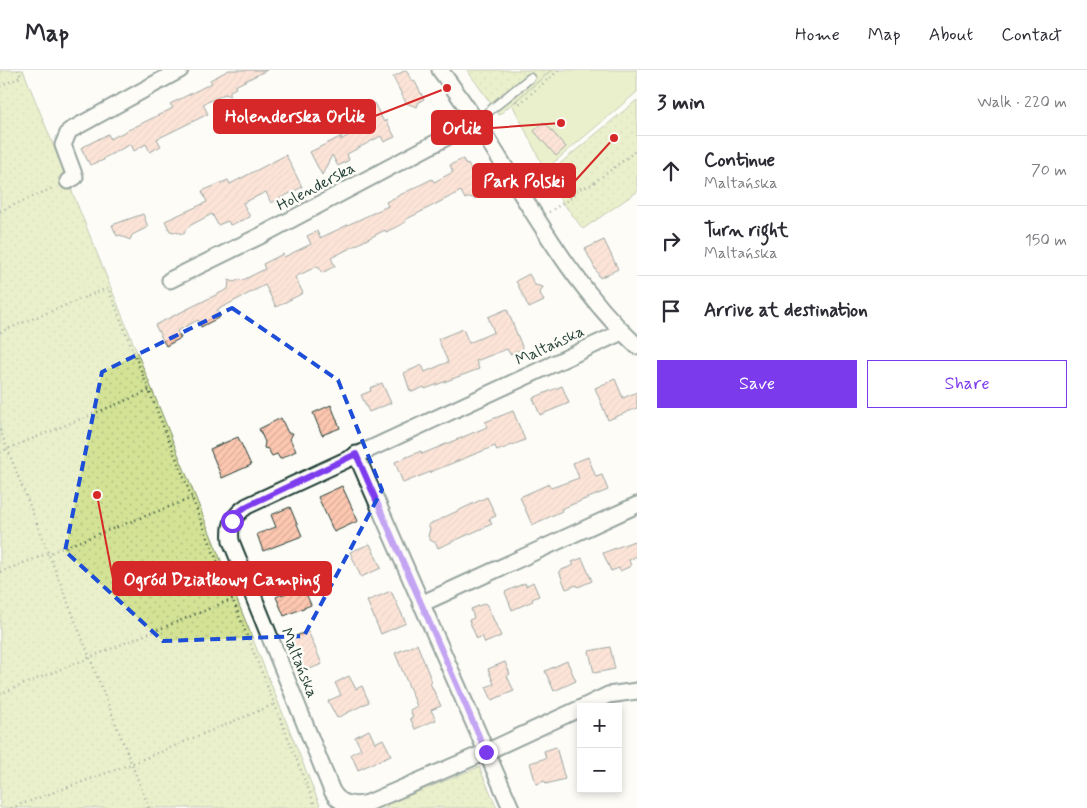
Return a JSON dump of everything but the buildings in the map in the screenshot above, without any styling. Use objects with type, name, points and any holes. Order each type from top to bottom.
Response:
[{"type":"street","points":[[61,184],[75,177],[63,145],[69,131],[180,70]]},
{"type":"street","points":[[440,70],[477,121],[561,257],[588,293],[622,332],[637,346]]},
{"type":"street","name":"Holenderska","points":[[170,280],[262,235],[477,121]]},
{"type":"street","name":"Maltańska","points":[[577,709],[486,752],[358,806],[349,805],[339,800],[332,791],[231,541],[230,529],[237,513],[247,506],[622,332]]},
{"type":"street","points":[[356,454],[510,808]]},
{"type":"street","points":[[421,604],[637,505]]},
{"type":"street","name":"Maltańska","points":[[591,703],[608,695],[637,691]]},
{"type":"lane","points":[[477,121],[530,78]]},
{"type":"path","points":[[0,86],[21,77],[18,70]]},
{"type":"path","points":[[538,219],[570,198],[578,189],[591,185],[637,150]]},
{"type":"path","points":[[0,211],[61,184]]},
{"type":"path","points":[[0,332],[108,288],[316,808]]},
{"type":"path","points":[[0,452],[150,391]]},
{"type":"path","points":[[0,430],[150,808]]},
{"type":"path","points":[[0,572],[192,498]]},
{"type":"path","points":[[0,694],[233,599]]},
{"type":"path","points":[[11,808],[131,764],[274,704]]},
{"type":"highlighted area","points":[[232,308],[338,380],[382,490],[304,636],[163,641],[65,551],[102,372]]},
{"type":"green space","points":[[0,70],[23,70],[321,808],[0,808]]},
{"type":"green space","points":[[467,70],[551,70],[499,115]]},
{"type":"green space","points":[[552,70],[637,70],[637,92],[545,170],[512,104]]},
{"type":"green space","points":[[637,100],[637,192],[583,229],[553,190],[546,175]]},
{"type":"green space","points":[[479,767],[497,808],[378,808]]},
{"type":"place","name":"Holenderska Orlik","points":[[447,88]]},
{"type":"place","name":"Orlik","points":[[561,123]]},
{"type":"place","name":"Park Polski","points":[[614,138]]},
{"type":"place","name":"Ogród Działkowy Camping","points":[[97,495]]},
{"type":"route","points":[[232,521],[237,513],[247,506],[356,454],[486,752]]}]
